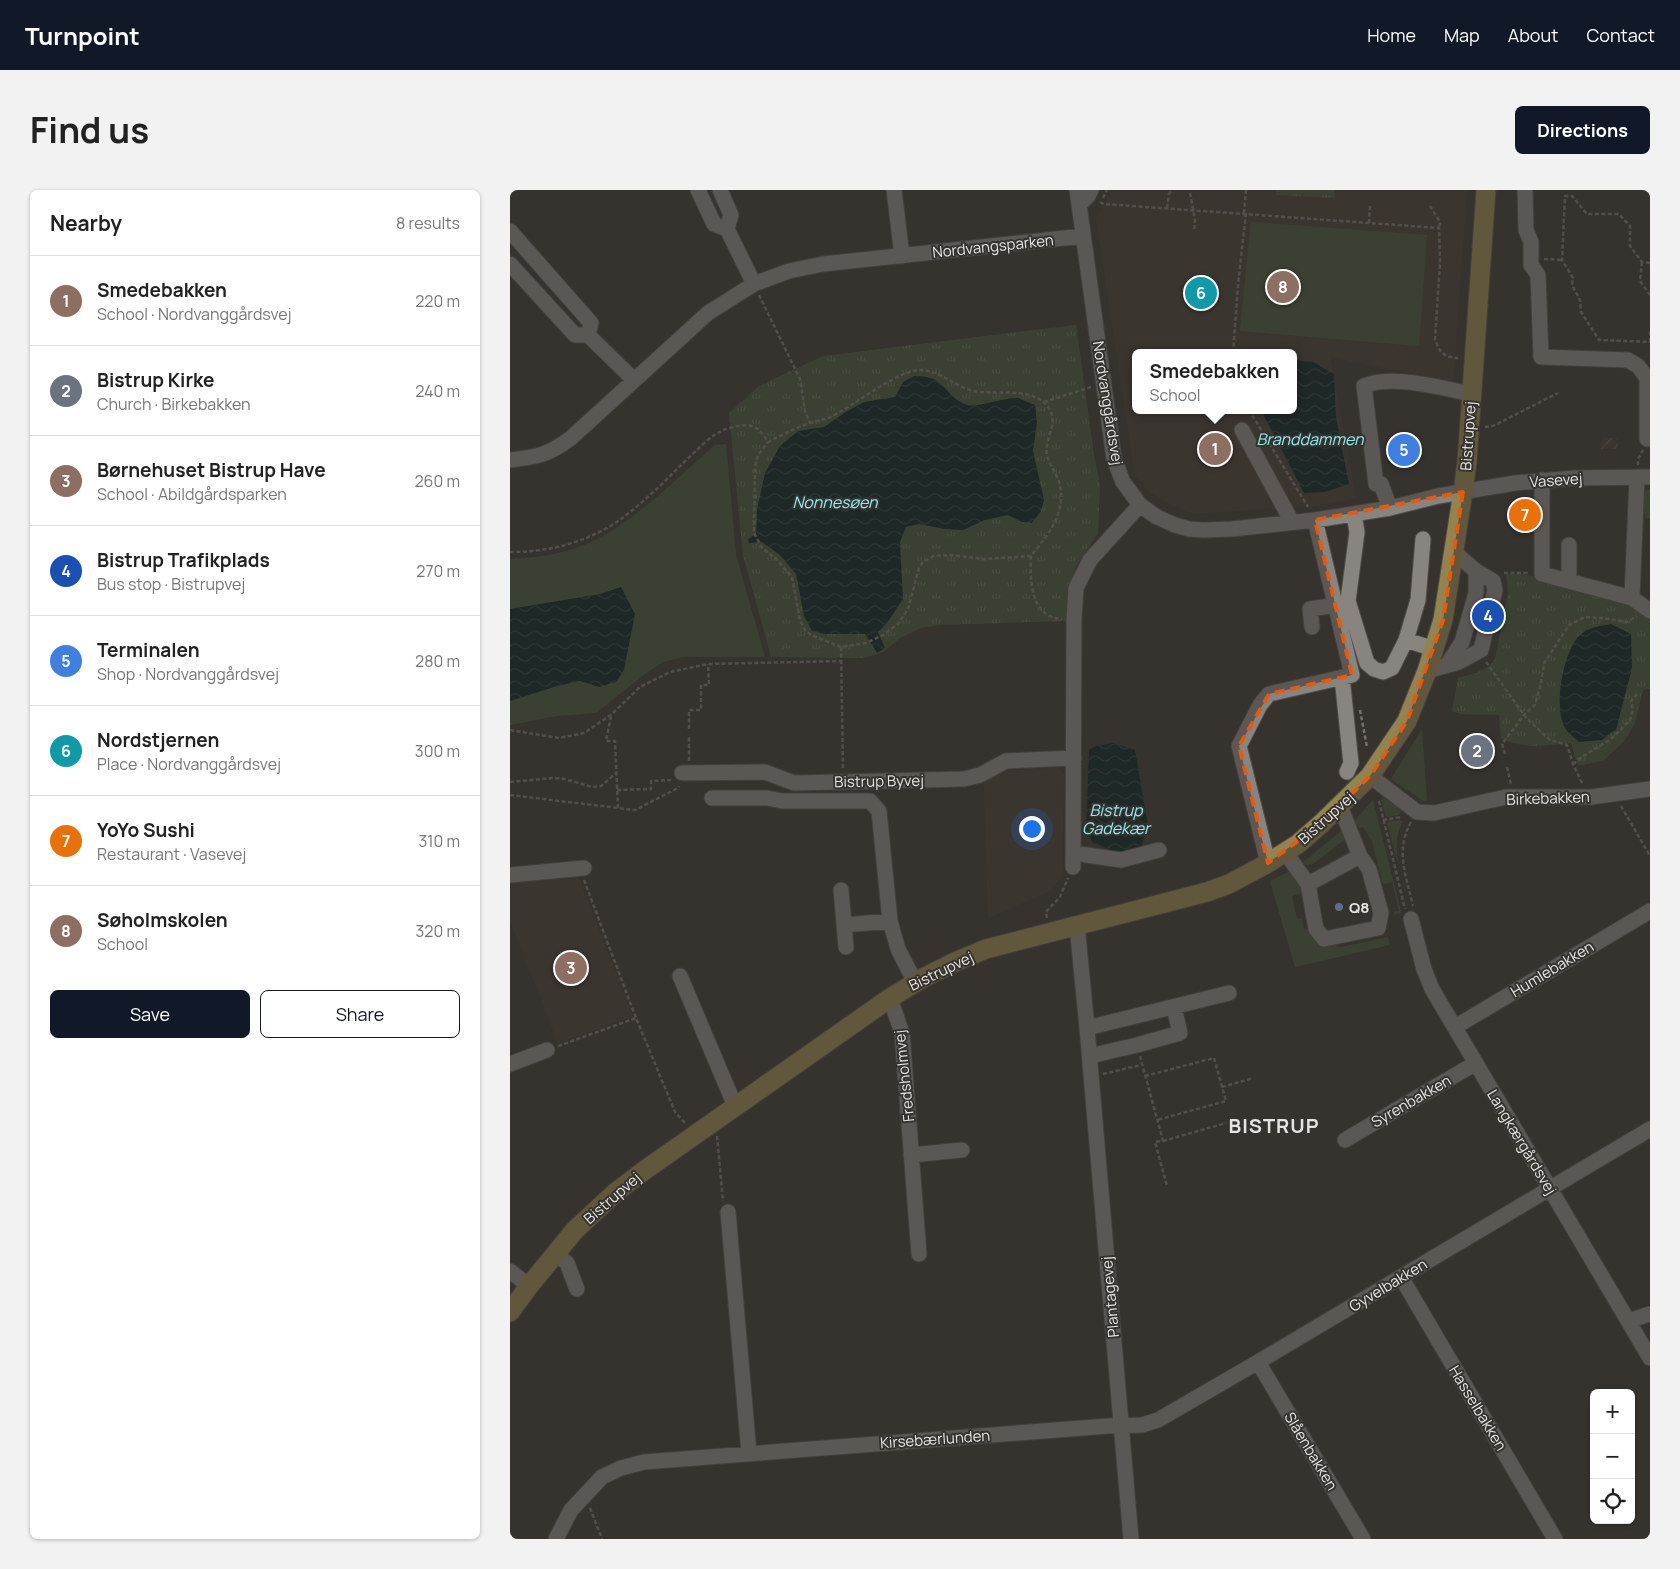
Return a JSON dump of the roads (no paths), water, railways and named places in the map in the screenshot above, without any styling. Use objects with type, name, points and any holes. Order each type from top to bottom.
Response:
[{"type":"main road","name":"Bistrupvej","points":[[510,1312],[555,1253],[616,1192],[695,1134],[915,982],[986,949],[1207,892],[1229,884],[1298,844],[1370,776],[1407,722],[1427,671],[1443,620],[1463,492],[1486,190]]},
{"type":"street","points":[[698,190],[714,224],[728,229]]},
{"type":"street","points":[[720,190],[731,216],[728,229],[754,284]]},
{"type":"street","points":[[894,190],[902,256]]},
{"type":"street","points":[[1525,190],[1526,230],[1531,242],[1531,265],[1538,275],[1541,357],[1628,360],[1638,366],[1647,378],[1645,446]]},
{"type":"street","name":"Nordvanggårdsvej","points":[[1089,198],[1083,236],[1114,459],[1123,482],[1140,505],[1157,517],[1188,529],[1232,529],[1354,514],[1463,492]]},
{"type":"street","points":[[510,231],[591,323],[588,335]]},
{"type":"street","name":"Nordvangsparken","points":[[510,460],[534,458],[554,450],[571,438],[708,313],[754,284],[789,272],[823,264],[1083,236]]},
{"type":"street","points":[[510,264],[575,335],[588,335],[634,380]]},
{"type":"street","points":[[1390,508],[1381,484],[1376,484],[1364,386],[1385,381],[1403,382],[1471,394]]},
{"type":"street","points":[[1242,430],[1292,522]]},
{"type":"street","points":[[1632,598],[1644,477]]},
{"type":"street","name":"Vasevej","points":[[1463,492],[1542,480],[1644,477]]},
{"type":"street","points":[[1542,480],[1542,574],[1632,598],[1650,611]]},
{"type":"street","points":[[1140,505],[1090,560],[1076,588],[1074,619],[1073,860],[1121,860],[1159,850]]},
{"type":"street","points":[[1354,514],[1357,532],[1348,601],[1367,663],[1374,669],[1383,672],[1392,668],[1406,640],[1418,600],[1423,539]]},
{"type":"street","points":[[1316,520],[1336,605],[1347,676],[1350,754],[1347,772]]},
{"type":"street","points":[[1569,545],[1569,581]]},
{"type":"street","points":[[1427,671],[1458,662],[1481,650],[1495,590],[1493,581],[1476,571],[1454,552]]},
{"type":"street","points":[[1447,665],[1462,642],[1476,593],[1476,571]]},
{"type":"street","points":[[1312,627],[1310,609],[1336,605]]},
{"type":"street","points":[[1406,640],[1434,649]]},
{"type":"street","points":[[1268,863],[1239,746],[1260,704],[1269,694],[1347,676]]},
{"type":"street","name":"Bistrup Byvej","points":[[684,775],[765,772],[794,783],[964,779],[980,775],[1006,761],[1074,758]]},
{"type":"street","name":"Birkebakken","points":[[1370,776],[1417,812],[1434,813],[1506,798],[1591,797],[1650,789]]},
{"type":"street","points":[[712,798],[767,798],[782,801],[870,801],[879,811],[890,921],[898,949],[915,982]]},
{"type":"street","points":[[1285,852],[1308,884],[1316,929],[1324,939],[1378,928],[1381,913],[1369,869],[1360,856],[1340,806]]},
{"type":"street","points":[[1308,884],[1360,856]]},
{"type":"street","points":[[510,875],[584,875]]},
{"type":"street","points":[[841,890],[846,947]]},
{"type":"street","name":"Humlebakken","points":[[1455,1027],[1650,911]]},
{"type":"street","name":"Langkærgårdsvej","points":[[1411,919],[1424,968],[1432,989],[1650,1358]]},
{"type":"street","points":[[844,925],[890,921]]},
{"type":"street","name":"Plantagevej","points":[[1077,925],[1092,1077],[1131,1539]]},
{"type":"street","points":[[680,976],[735,1106]]},
{"type":"street","points":[[1087,1028],[1229,992]]},
{"type":"street","name":"Fredsholmvej","points":[[890,998],[902,1033],[919,1254]]},
{"type":"street","points":[[1090,1056],[1180,1033],[1174,1007]]},
{"type":"street","points":[[510,1064],[547,1050]]},
{"type":"street","name":"Syrenbakken","points":[[1345,1140],[1476,1063]]},
{"type":"street","name":"Gyvelbakken","points":[[1121,1426],[1142,1426],[1158,1420],[1650,1129]]},
{"type":"street","points":[[911,1155],[962,1150]]},
{"type":"street","points":[[728,1212],[749,1453]]},
{"type":"street","points":[[555,1253],[568,1263],[577,1289]]},
{"type":"street","points":[[510,1271],[529,1286]]},
{"type":"street","name":"Hasselbakken","points":[[1401,1277],[1555,1539]]},
{"type":"street","points":[[1628,1321],[1650,1314]]},
{"type":"street","name":"Slåenbakken","points":[[1258,1362],[1363,1539]]},
{"type":"street","name":"Kirsebærlunden","points":[[556,1539],[571,1510],[602,1478],[621,1468],[644,1462],[1121,1426]]},
{"type":"water","name":"Branddammen","points":[[1297,360],[1313,362],[1334,374],[1336,418],[1349,484],[1325,492],[1304,493],[1263,414],[1297,414]]},
{"type":"water","name":"Nonnesøen","points":[[914,376],[925,377],[939,382],[953,397],[971,406],[1017,398],[1035,405],[1037,422],[1033,451],[1044,500],[1041,511],[1032,523],[1021,522],[1008,515],[985,520],[963,530],[919,524],[906,527],[900,542],[903,599],[887,623],[878,632],[885,648],[877,653],[865,634],[825,634],[812,631],[804,616],[796,574],[780,555],[762,542],[749,543],[748,539],[756,534],[757,509],[765,473],[780,446],[798,431],[824,427],[864,402],[895,397],[903,382]]},
{"type":"water","points":[[621,587],[635,614],[624,670],[616,682],[599,687],[580,681],[557,686],[510,701],[510,609],[600,594]]},
{"type":"water","points":[[1611,624],[1631,634],[1632,668],[1616,730],[1602,740],[1579,742],[1566,730],[1562,719],[1560,694],[1564,667],[1573,644],[1579,636],[1598,626]]},
{"type":"water","name":"Bistrup Gadekær","points":[[1113,743],[1135,750],[1148,826],[1141,847],[1118,853],[1093,843],[1086,830],[1089,750],[1096,746]]},
{"type":"place","name":"Søholmskolen","points":[[1283,287]]},
{"type":"place","name":"Nordstjernen","points":[[1201,293]]},
{"type":"place","name":"Smedebakken","points":[[1215,449]]},
{"type":"place","name":"Terminalen","points":[[1404,450]]},
{"type":"place","name":"YoYo Sushi","points":[[1525,515]]},
{"type":"place","name":"Bistrup Trafikplads","points":[[1488,616]]},
{"type":"place","name":"Bistrup Kirke","points":[[1477,751]]},
{"type":"place","name":"Q8","points":[[1339,907]]},
{"type":"place","name":"Børnehuset Bistrup Have","points":[[571,968]]},
{"type":"district","name":"BISTRUP","points":[[1274,1125]]}]
